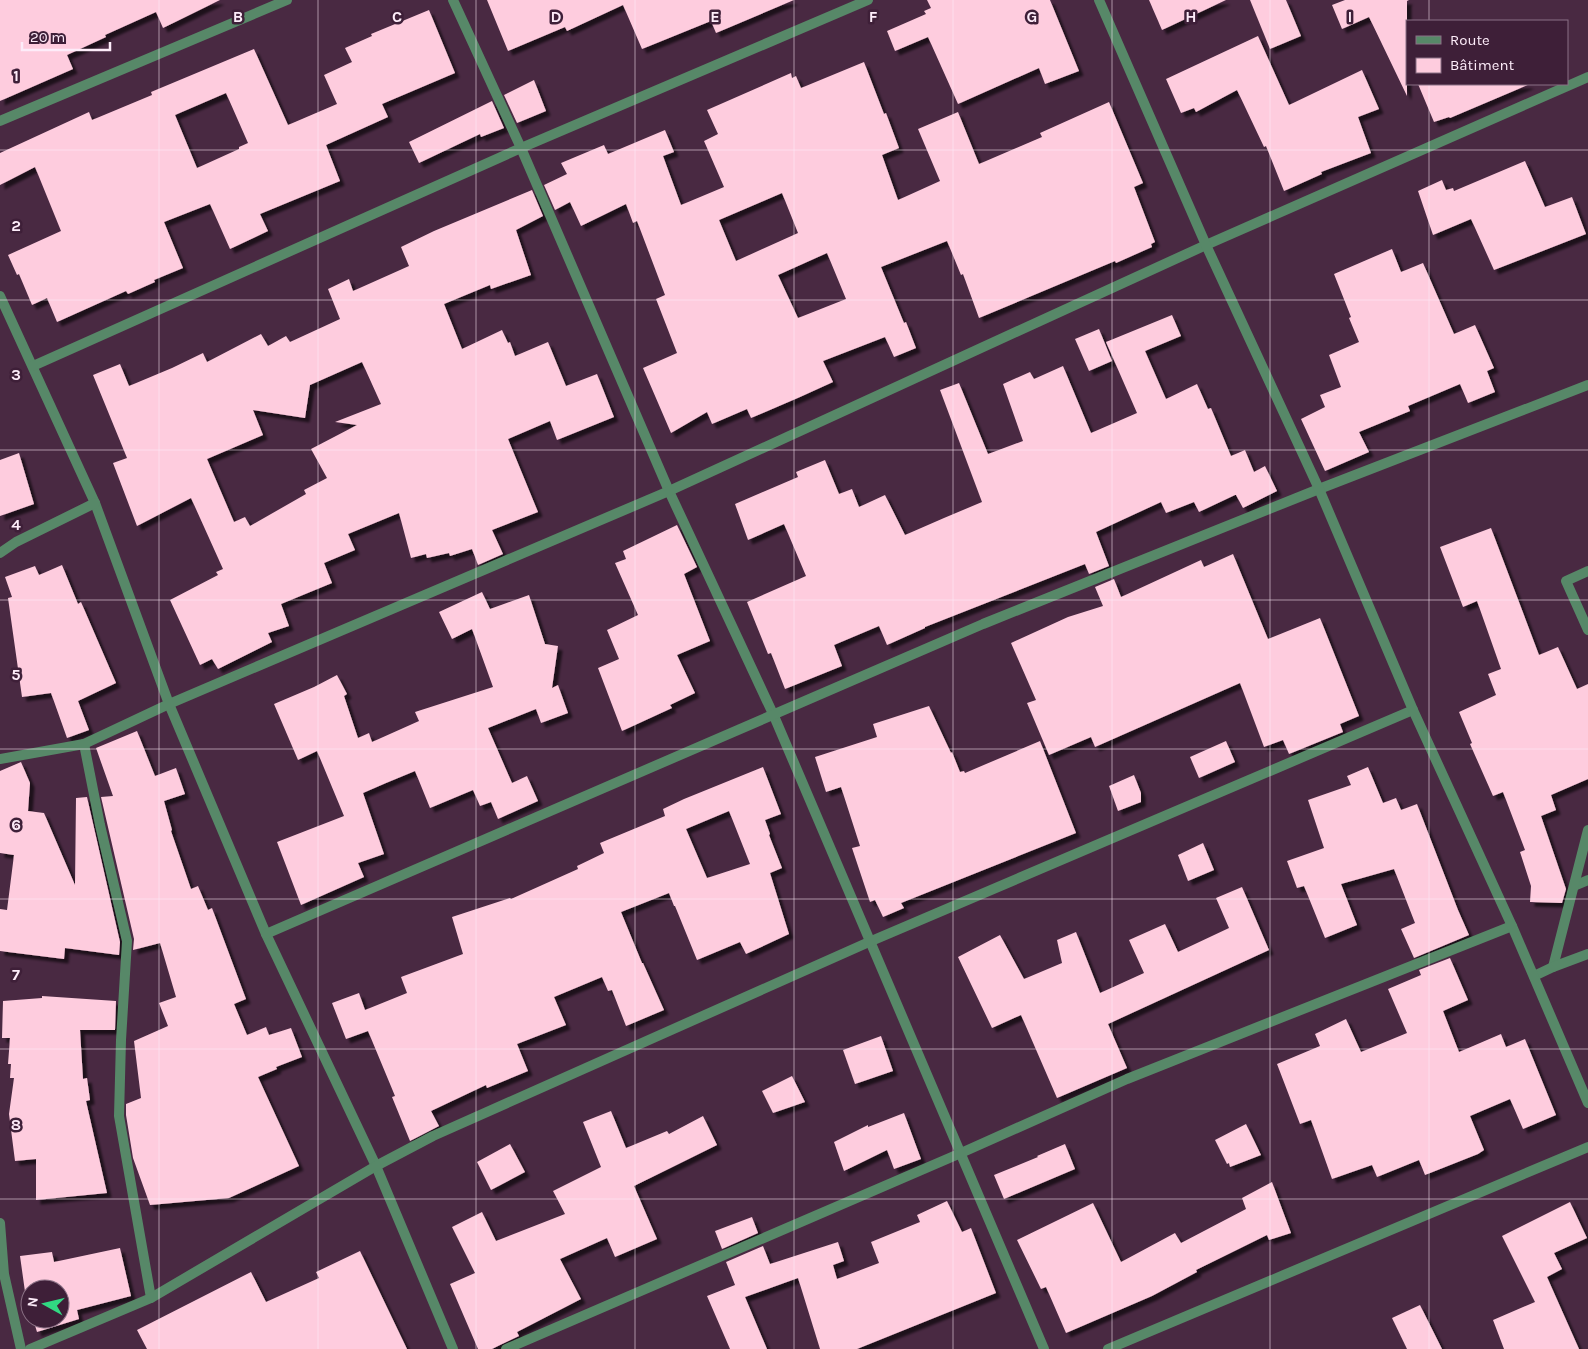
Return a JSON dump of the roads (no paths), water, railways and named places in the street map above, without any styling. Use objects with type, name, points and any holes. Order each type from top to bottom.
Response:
[{"type":"street","points":[[0,121],[287,0]]},
{"type":"street","points":[[453,0],[521,148],[669,491],[774,716],[1044,1349]]},
{"type":"street","points":[[33,366],[521,148],[868,0]]},
{"type":"street","points":[[1099,0],[1206,245],[1319,489],[1413,710],[1512,926],[1588,1103]]},
{"type":"street","points":[[0,759],[84,744],[169,704],[669,491],[1206,245],[1588,77]]},
{"type":"street","points":[[0,296],[95,503],[169,704],[266,934],[376,1166],[453,1349]]},
{"type":"street","points":[[266,934],[774,716],[982,624],[1588,384]]},
{"type":"street","points":[[0,553],[16,542],[95,503]]},
{"type":"street","points":[[1588,571],[1566,581],[1588,630]]},
{"type":"street","points":[[30,1349],[151,1298],[376,1166],[434,1136],[869,942],[1413,710]]},
{"type":"street","points":[[84,744],[100,825],[127,942],[121,1040],[120,1116],[151,1298]]},
{"type":"street","points":[[1553,967],[1588,830]]},
{"type":"street","points":[[1574,886],[1588,880]]},
{"type":"street","points":[[506,1349],[961,1153],[1126,1079],[1512,926]]},
{"type":"street","points":[[1534,976],[1588,954]]},
{"type":"street","points":[[1108,1349],[1588,1147]]},
{"type":"street","points":[[0,1223],[4,1274],[21,1349]]}]
